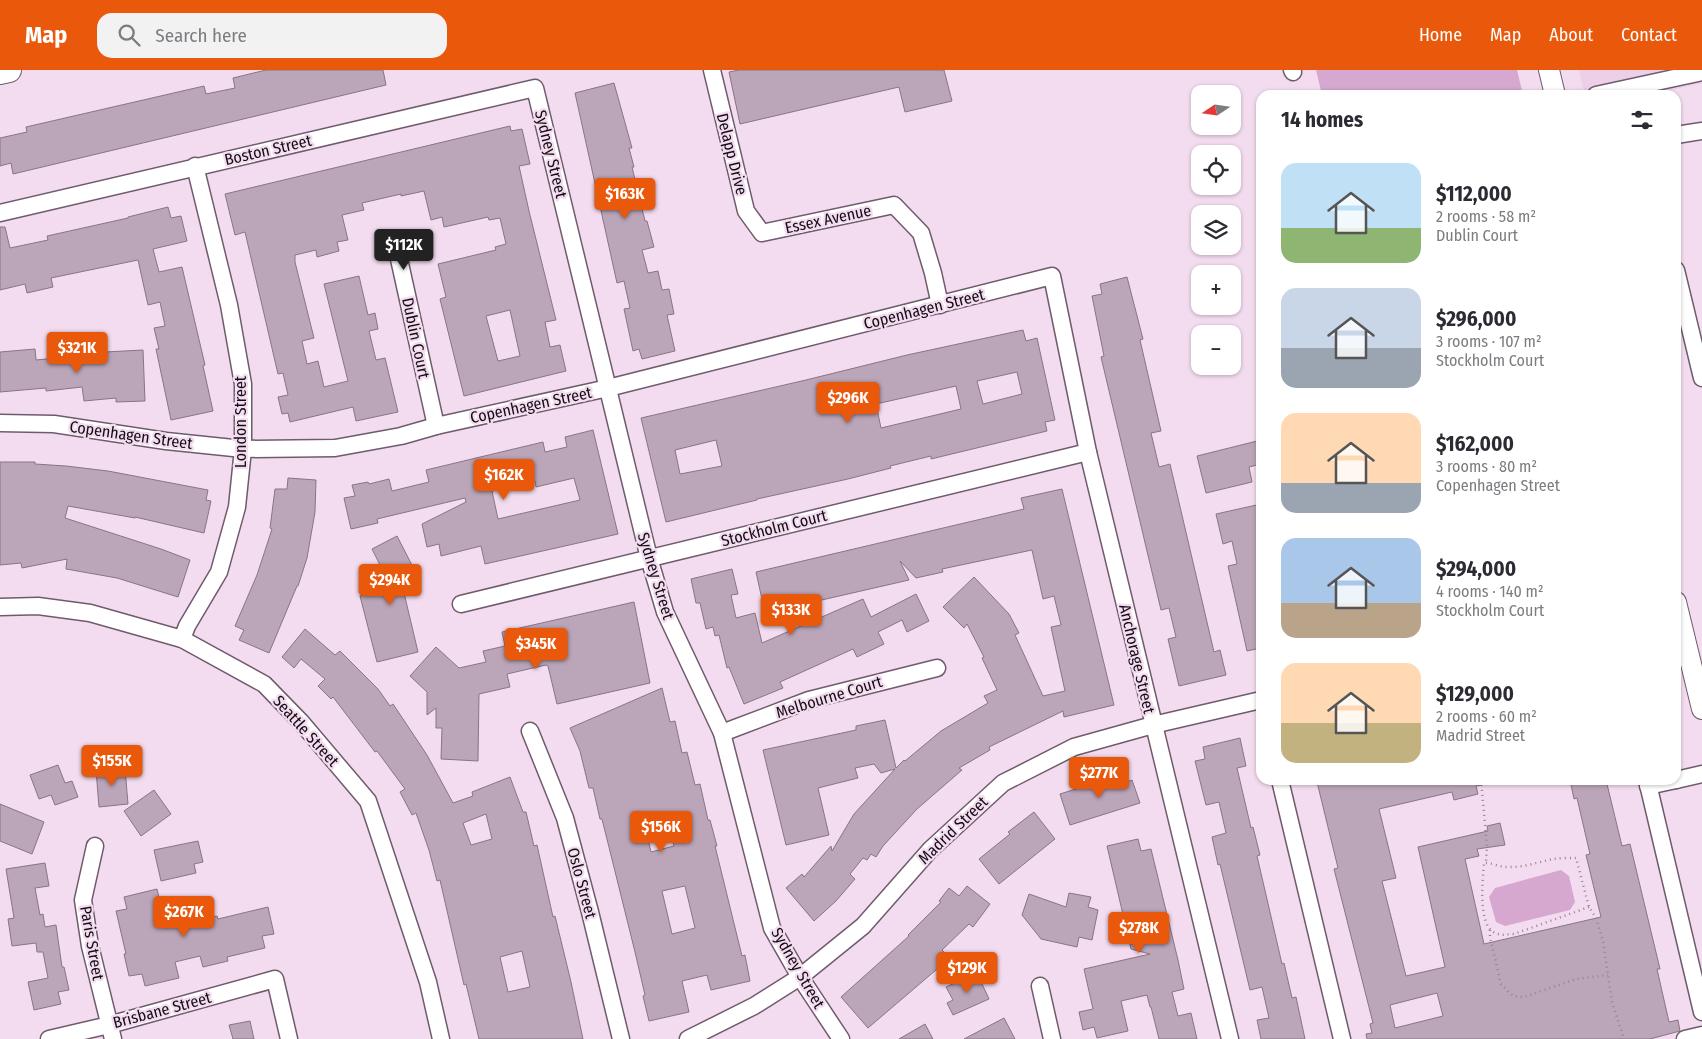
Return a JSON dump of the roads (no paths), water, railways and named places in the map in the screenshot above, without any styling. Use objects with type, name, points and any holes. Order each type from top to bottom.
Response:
[{"type":"highway","points":[[0,72],[9,70]]},
{"type":"main road","points":[[1549,70],[1554,90]]},
{"type":"main road","points":[[1681,623],[1702,709]]},
{"type":"street","name":"Delapp Drive","points":[[712,70],[746,211],[762,233]]},
{"type":"street","points":[[1619,90],[1702,72]]},
{"type":"street","name":"Boston Street","points":[[0,213],[535,88]]},
{"type":"street","name":"Sydney Street","points":[[535,88],[649,558],[665,612],[722,732],[772,928],[800,977],[841,1039]]},
{"type":"street","points":[[1681,135],[1702,131]]},
{"type":"street","name":"London Street","points":[[182,639],[187,626],[219,572],[237,507],[244,448],[243,384],[229,305],[196,166]]},
{"type":"street","name":"Essex Avenue","points":[[762,233],[894,205],[913,223],[920,233],[933,273],[940,305]]},
{"type":"street","name":"Dublin Court","points":[[397,250],[436,426]]},
{"type":"street","name":"Copenhagen Street","points":[[0,423],[54,424],[166,441],[244,448],[335,448],[401,436],[436,426],[608,388],[1052,276]]},
{"type":"street","name":"Anchorage Street","points":[[1052,276],[1088,452],[1230,1039]]},
{"type":"street","points":[[1681,291],[1702,378]]},
{"type":"street","name":"Stockholm Court","points":[[461,604],[1088,452]]},
{"type":"street","name":"Seattle Street","points":[[0,607],[38,606],[90,613],[182,639],[264,684],[301,722],[368,801],[428,982],[441,1039]]},
{"type":"street","name":"Melbourne Court","points":[[722,732],[809,700],[937,668]]},
{"type":"street","name":"Madrid Street","points":[[688,1039],[754,1006],[800,977],[863,926],[930,850],[1003,783],[1074,747],[1153,725],[1256,701]]},
{"type":"street","name":"Oslo Street","points":[[530,731],[565,818],[621,1039]]},
{"type":"street","points":[[1681,779],[1702,774]]},
{"type":"street","points":[[1281,785],[1342,1039]]},
{"type":"street","points":[[1648,785],[1702,1012]]},
{"type":"street","name":"Paris Street","points":[[95,846],[83,900],[90,946],[111,1032]]},
{"type":"street","name":"Brisbane Street","points":[[49,1039],[111,1032],[274,979],[289,1039]]},
{"type":"street","points":[[1040,986],[1052,1039]]},
{"type":"street","points":[[1685,1039],[1702,1035]]}]
